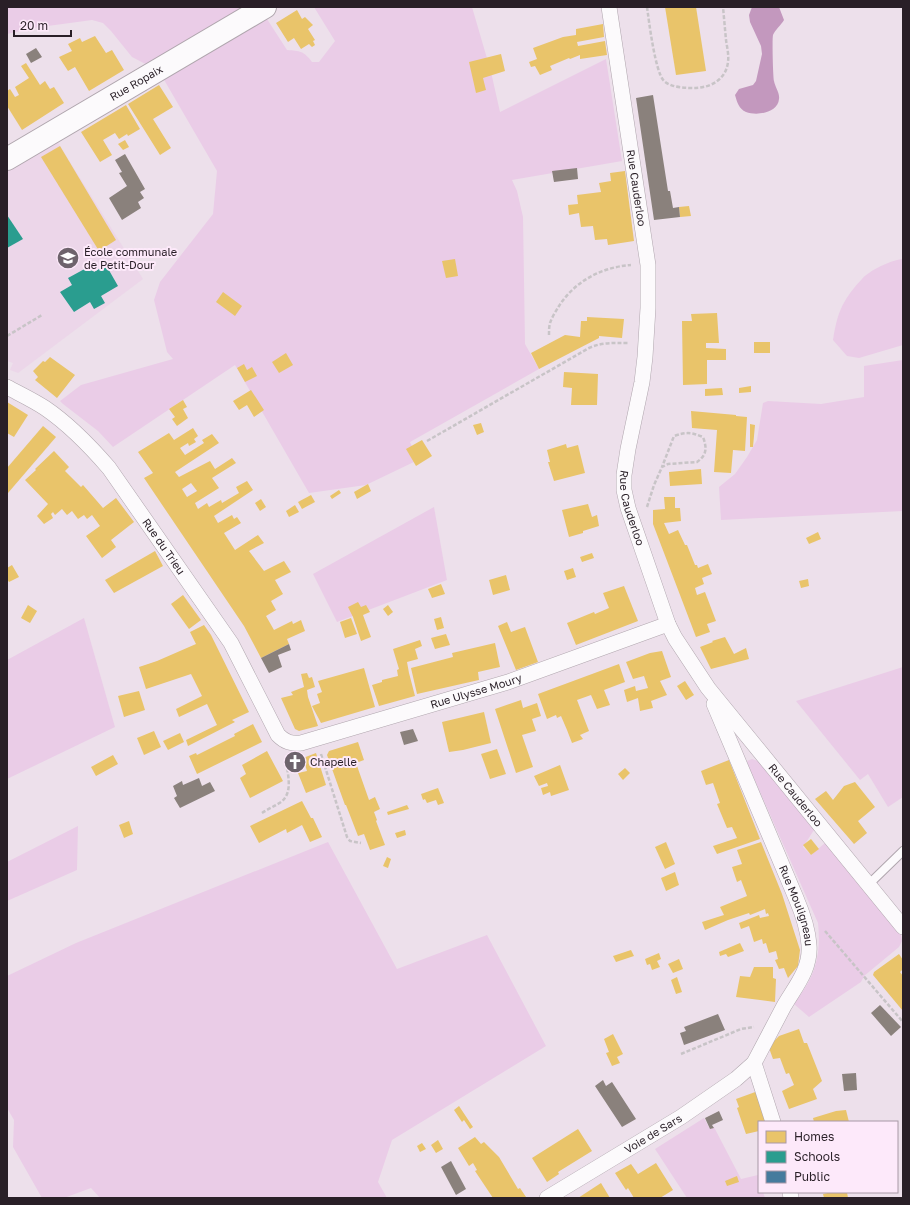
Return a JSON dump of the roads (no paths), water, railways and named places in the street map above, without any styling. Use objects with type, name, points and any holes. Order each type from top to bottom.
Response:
[{"type":"street","name":"Rue Cauderloo","points":[[610,7],[648,265],[648,308],[642,382],[624,475],[624,490],[628,508],[668,624],[675,638],[708,688],[903,927]]},
{"type":"street","name":"Rue Ropaix","points":[[7,159],[260,9]]},
{"type":"street","name":"Rue du Trieu","points":[[7,387],[46,408],[75,431],[109,468],[231,643],[278,735],[285,741]]},
{"type":"street","name":"Rue Ulysse Moury","points":[[285,741],[294,744],[301,743],[508,682],[668,624]]},
{"type":"street","name":"Rue Mouligneau","points":[[708,688],[796,898],[805,922],[809,945],[807,967],[798,986],[785,1005],[754,1063]]},
{"type":"street","points":[[754,1063],[773,1121]]},
{"type":"street","name":"Voie de Sars","points":[[547,1198],[682,1117],[736,1079],[754,1063]]},
{"type":"lane","points":[[868,885],[903,851]]},
{"type":"place","name":"École communale de Petit-Dour","points":[[68,258]]},
{"type":"place","name":"Chapelle","points":[[295,762]]}]
